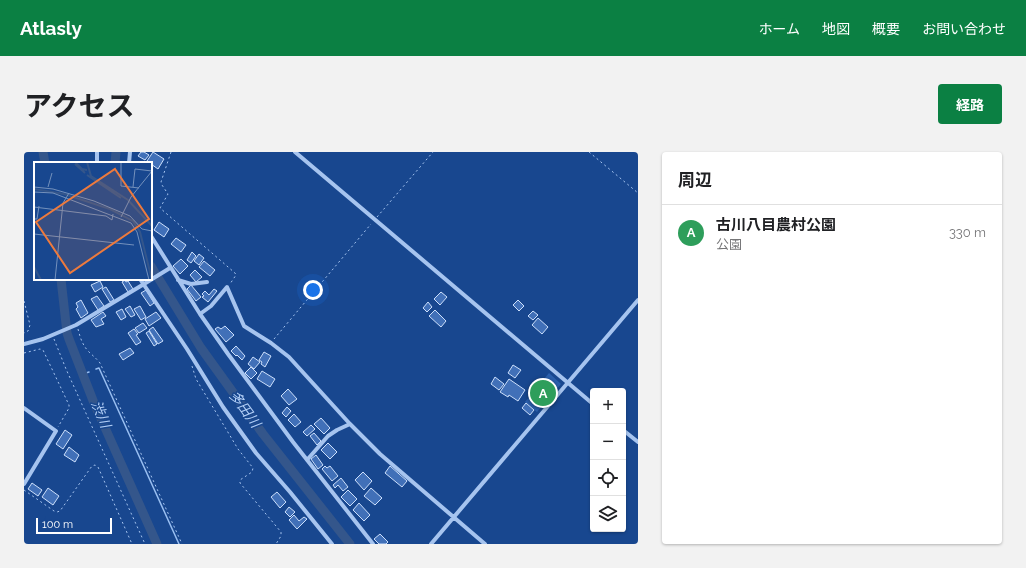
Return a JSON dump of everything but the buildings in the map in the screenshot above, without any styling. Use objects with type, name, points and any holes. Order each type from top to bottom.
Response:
[{"type":"street","points":[[129,162],[130,152]]},
{"type":"street","points":[[296,152],[590,401]]},
{"type":"street","points":[[152,238],[168,268],[178,280],[232,360],[307,460],[373,544]]},
{"type":"street","points":[[152,279],[168,268]]},
{"type":"street","points":[[141,280],[187,349],[223,407],[256,453],[332,544]]},
{"type":"street","points":[[24,344],[76,325],[151,280]]},
{"type":"street","points":[[178,280],[191,284],[207,282]]},
{"type":"street","points":[[200,314],[211,306],[227,287],[244,326],[272,343],[289,357],[350,424],[380,454],[485,544]]},
{"type":"street","points":[[431,544],[638,300]]},
{"type":"street","points":[[24,408],[56,431],[24,484]]},
{"type":"street","points":[[307,460],[328,436],[350,424]]},
{"type":"street","points":[[626,432],[638,442]]},
{"type":"path","points":[[171,152],[161,182],[168,194],[160,208],[235,273],[235,277],[227,287]]},
{"type":"path","points":[[272,343],[433,152]]},
{"type":"path","points":[[589,152],[638,193]]},
{"type":"path","points":[[24,301],[30,325],[28,331],[24,333]]},
{"type":"path","points":[[76,325],[80,339],[86,349],[100,363],[182,544]]},
{"type":"path","points":[[54,334],[66,369],[145,544]]},
{"type":"path","points":[[24,353],[40,349],[43,350],[69,405],[69,408],[56,431]]},
{"type":"path","points":[[191,364],[196,379],[238,449],[253,468],[252,472],[240,480],[240,483],[281,532],[281,536],[276,544]]},
{"type":"path","points":[[24,490],[54,511],[60,511],[92,466],[95,465],[98,467],[132,544]]},
{"type":"shaded area","points":[[549,373],[561,384],[537,412],[525,402]]},
{"type":"waterway","name":"渋川","points":[[43,152],[45,162]]},
{"type":"waterway","name":"多田川","points":[[115,162],[116,152]]},
{"type":"waterway","name":"多田川","points":[[152,268],[201,348],[263,434],[350,544]]},
{"type":"waterway","name":"渋川","points":[[61,280],[69,339],[94,403],[157,544]]},
{"type":"waterway","points":[[96,369],[99,368],[179,544]]},
{"type":"waterway","name":"渋川","points":[[83,374],[89,372]]},
{"type":"place","name":"古川八目農村公園","points":[[543,393]]}]
